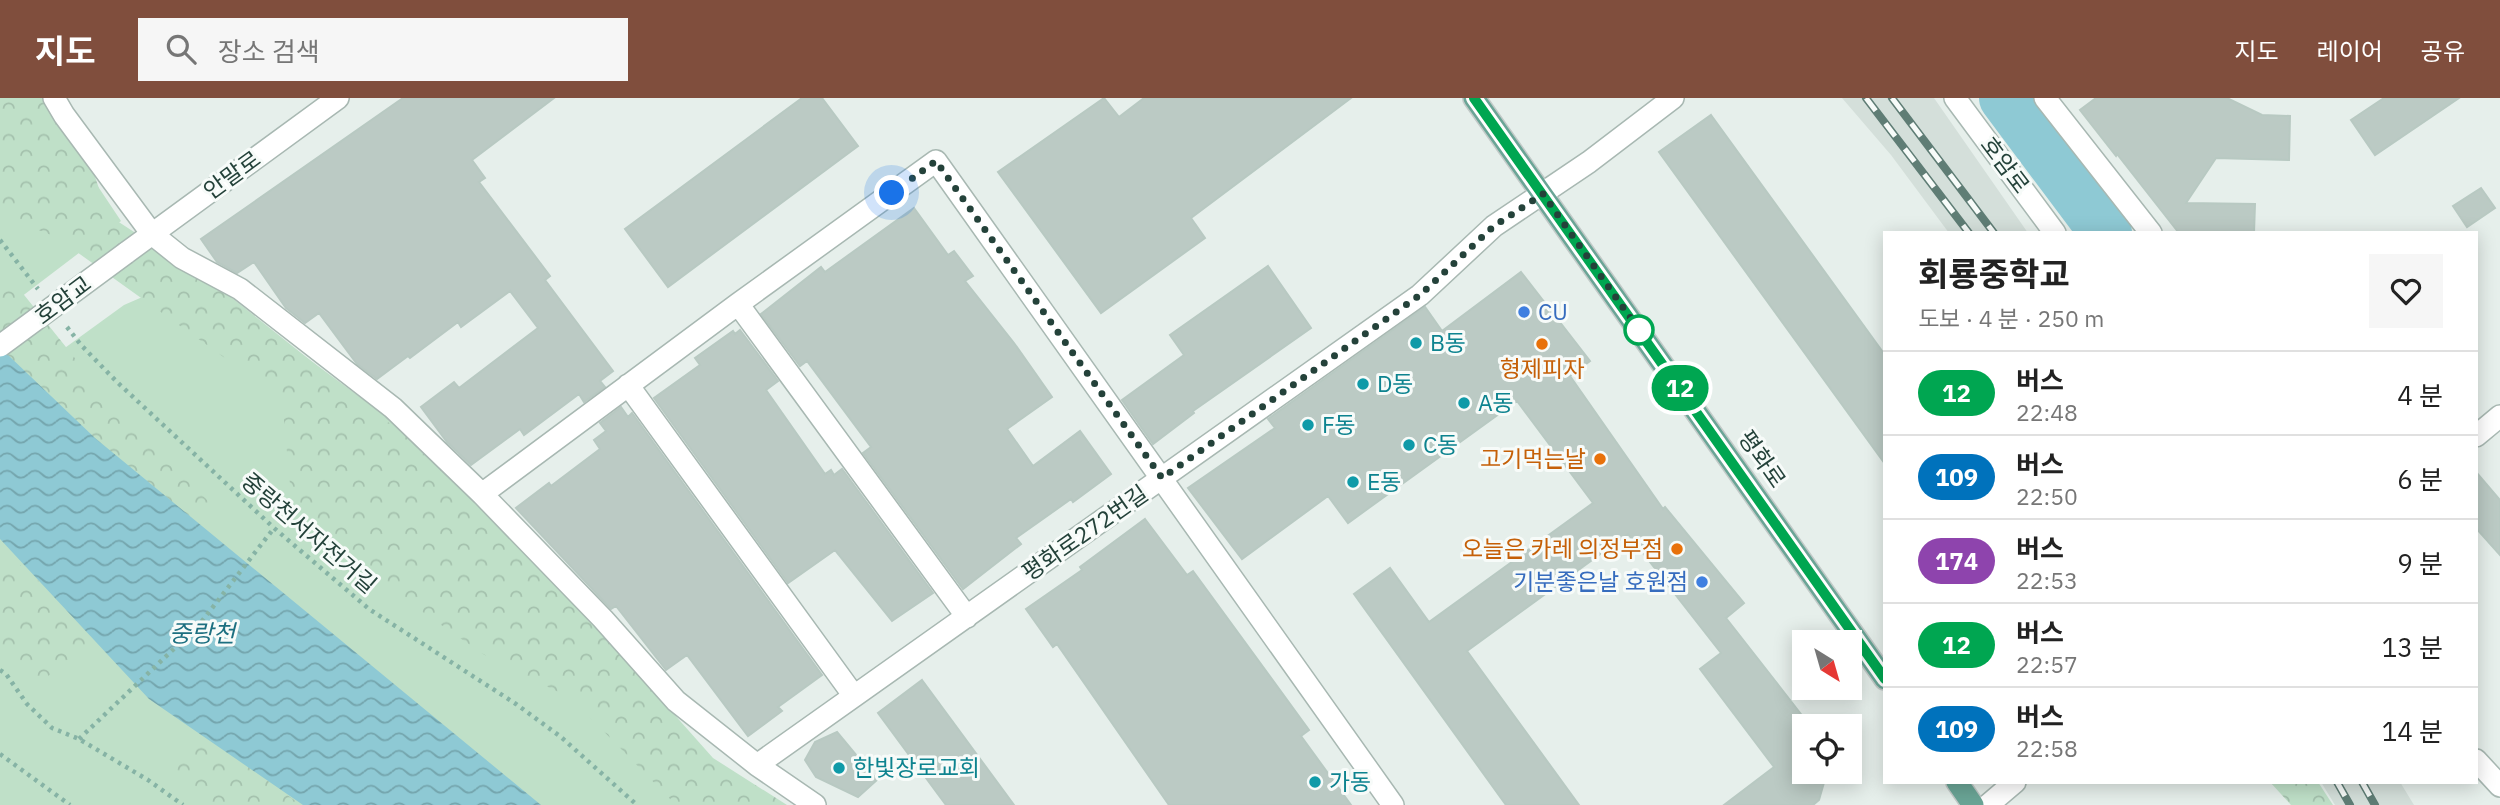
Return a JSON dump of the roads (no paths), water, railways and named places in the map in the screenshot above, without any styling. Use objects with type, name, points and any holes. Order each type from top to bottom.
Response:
[{"type":"main road","name":"평화로","points":[[1474,98],[1883,676]]},
{"type":"main road","points":[[1958,784],[1973,805]]},
{"type":"street","points":[[54,98],[152,234],[182,258],[240,289],[393,408],[482,494],[603,619],[676,701],[757,765],[816,805]]},
{"type":"street","name":"안말로","points":[[126,253],[338,98]]},
{"type":"street","name":"평화로272번길","points":[[757,765],[1420,295],[1494,226],[1543,194],[1673,98]]},
{"type":"street","name":"호암로","points":[[1955,98],[2054,231]]},
{"type":"street","points":[[2045,98],[2149,231]]},
{"type":"street","points":[[482,494],[737,304],[936,161],[1393,805]]},
{"type":"street","name":"호암교","points":[[0,346],[126,253]]},
{"type":"street","points":[[737,304],[967,617]]},
{"type":"street","points":[[628,385],[853,696]]},
{"type":"street","points":[[2478,434],[2500,416]]},
{"type":"street","points":[[1988,805],[2013,784]]},
{"type":"water","name":"중랑천","points":[[0,343],[7,354],[95,438],[541,805],[303,805],[149,699],[0,539]]},
{"type":"waterway","points":[[2005,98],[2105,231]]},
{"type":"railway","points":[[1866,98],[1967,231]]},
{"type":"railway","points":[[1892,98],[1992,231]]},
{"type":"railway","points":[[2338,784],[2350,805]]},
{"type":"railway","points":[[2363,784],[2375,805]]},
{"type":"place","name":"CU","points":[[1524,312]]},
{"type":"place","name":"B동","points":[[1416,343]]},
{"type":"place","name":"형제피자","points":[[1542,344]]},
{"type":"place","name":"D동","points":[[1363,384]]},
{"type":"place","name":"A동","points":[[1464,403]]},
{"type":"place","name":"F동","points":[[1308,425]]},
{"type":"place","name":"C동","points":[[1409,445]]},
{"type":"place","name":"고기먹는날","points":[[1600,459]]},
{"type":"place","name":"E동","points":[[1353,482]]},
{"type":"place","name":"오늘은 카레 의정부점","points":[[1677,549]]},
{"type":"place","name":"기분좋은날 호원점","points":[[1702,582]]},
{"type":"place","name":"한빛장로교회","points":[[839,768]]},
{"type":"place","name":"가동","points":[[1315,782]]}]
